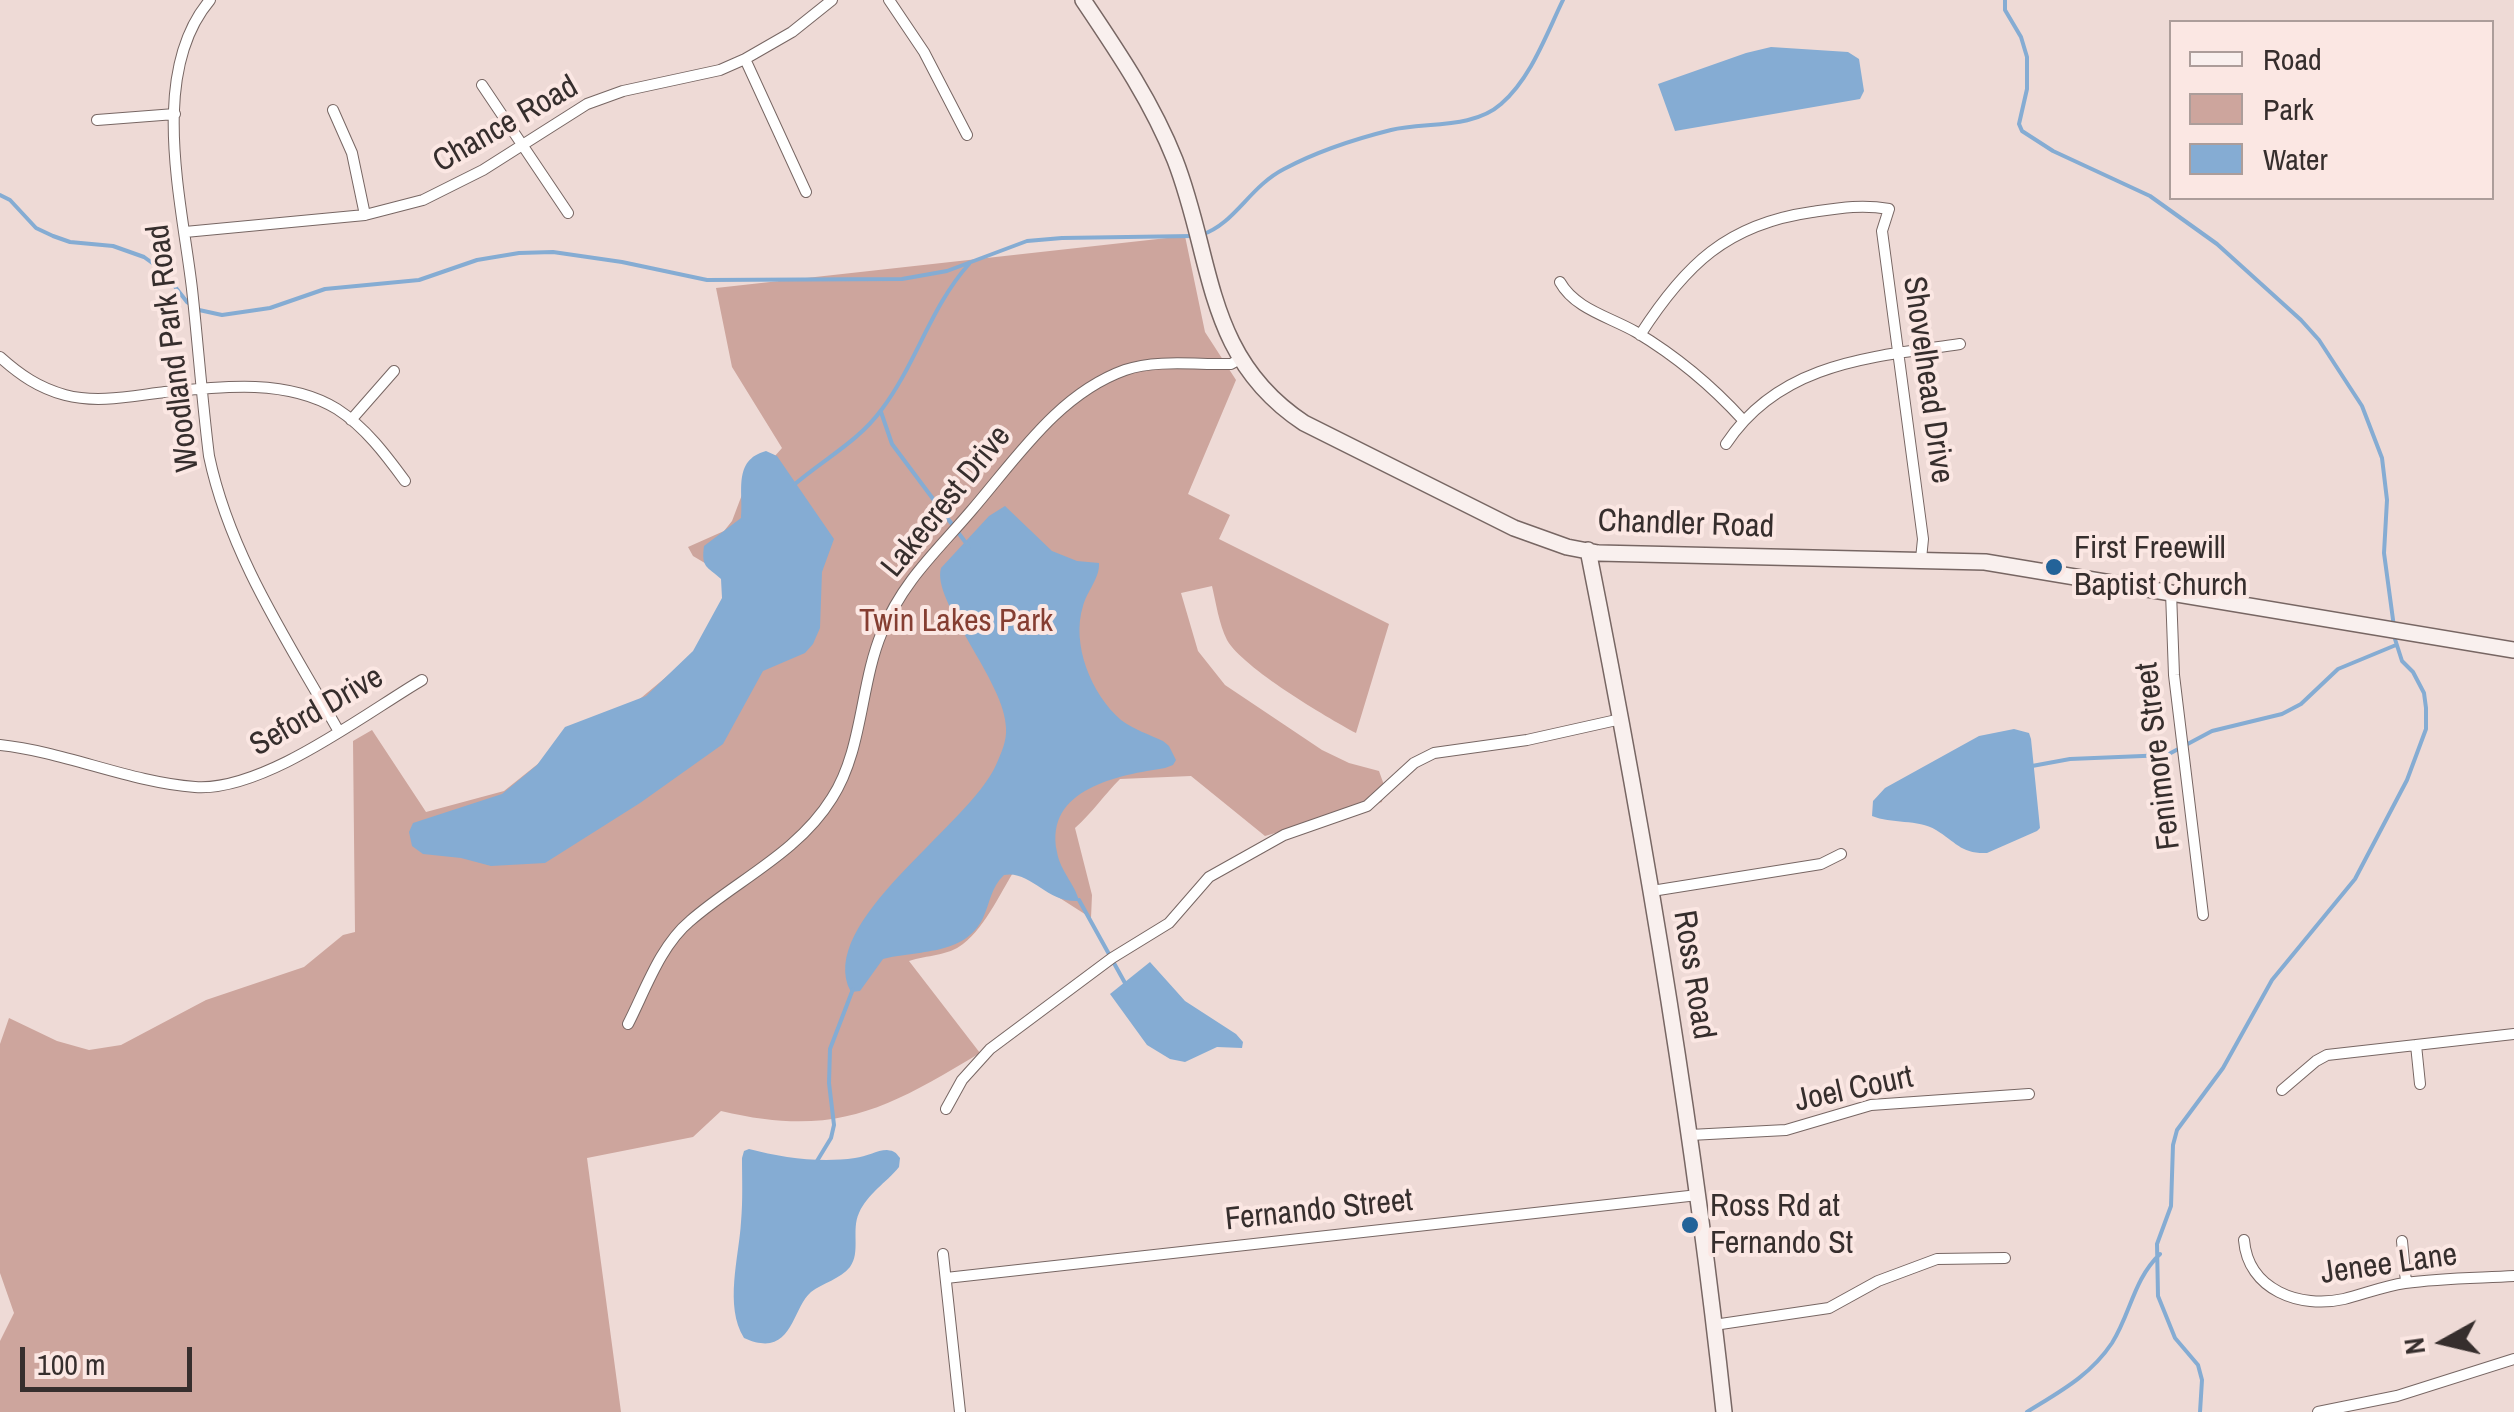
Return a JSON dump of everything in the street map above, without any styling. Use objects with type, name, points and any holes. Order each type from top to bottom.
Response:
[{"type":"street","name":"Woodland Park Road","points":[[210,0],[184,43],[175,114],[175,158],[209,456],[220,501],[275,620],[338,730]]},
{"type":"street","name":"Chance Road","points":[[185,232],[365,215],[436,194],[587,104],[634,88],[720,70],[745,59],[792,32],[832,0]]},
{"type":"street","points":[[889,0],[924,52],[967,135]]},
{"type":"street","name":"Chandler Road","points":[[1083,0],[1135,78],[1161,129],[1188,198],[1218,315],[1240,359],[1279,404],[1332,438],[1532,536],[1588,550],[1985,562],[2514,650]]},
{"type":"street","points":[[745,59],[806,192]]},
{"type":"street","points":[[482,85],[568,214]]},
{"type":"street","points":[[333,110],[352,153],[365,215]]},
{"type":"street","points":[[96,120],[175,114]]},
{"type":"street","name":"Shovelhead Drive","points":[[1640,335],[1683,275],[1709,251],[1745,228],[1782,216],[1858,205],[1890,209],[1882,231],[1923,539],[1921,560]]},
{"type":"street","points":[[1560,282],[1574,300],[1640,335],[1692,371],[1743,420]]},
{"type":"street","points":[[1726,444],[1743,420],[1806,376],[1839,363],[1960,344]]},
{"type":"street","points":[[0,357],[32,382],[78,398],[200,390],[292,390],[329,405],[351,420],[384,452],[405,481]]},
{"type":"street","name":"Lakecrest Drive","points":[[628,1024],[670,943],[688,922],[786,849],[831,800],[842,782],[879,641],[909,580],[1035,435],[1087,388],[1114,375],[1139,366],[1231,364],[1240,359]]},
{"type":"street","points":[[351,420],[394,370]]},
{"type":"street","name":"Ross Road","points":[[1588,550],[1652,891],[1690,1135],[1724,1412]]},
{"type":"street","name":"Fenimore Street","points":[[2171,592],[2174,676],[2203,914]]},
{"type":"street","name":"Seford Drive","points":[[0,744],[198,787],[244,781],[264,774],[422,680]]},
{"type":"street","points":[[946,1110],[962,1080],[990,1049],[1112,958],[1169,923],[1209,877],[1284,834],[1367,806],[1414,763],[1434,752],[1527,740],[1622,719]]},
{"type":"street","points":[[1652,891],[1821,864],[1841,854]]},
{"type":"street","points":[[2282,1090],[2316,1060],[2328,1055],[2514,1034]]},
{"type":"street","points":[[2416,1044],[2420,1084]]},
{"type":"street","name":"Joel Court","points":[[1690,1135],[1786,1130],[1872,1105],[2029,1094]]},
{"type":"street","name":"Fernando Street","points":[[946,1278],[1698,1195]]},
{"type":"street","name":"Jenee Lane","points":[[2244,1240],[2245,1253],[2256,1276],[2295,1298],[2325,1301],[2406,1282],[2514,1276]]},
{"type":"street","points":[[2402,1241],[2406,1282]]},
{"type":"street","points":[[943,1254],[960,1412]]},
{"type":"street","points":[[1714,1325],[1828,1308],[1878,1281],[1937,1259],[2005,1258]]},
{"type":"street","points":[[2318,1412],[2397,1396],[2514,1359]]},
{"type":"green space","name":"Twin Lakes Park","points":[[1185,236],[1205,332],[1236,380],[1188,494],[1230,515],[1219,539],[1389,624],[1356,733],[1286,691],[1236,651],[1224,634],[1212,586],[1181,593],[1198,651],[1225,685],[1322,750],[1379,771],[1384,785],[1382,802],[1265,836],[1191,776],[1120,779],[1075,828],[1092,895],[1091,918],[1055,895],[1019,863],[971,937],[951,951],[909,961],[980,1053],[915,1090],[858,1114],[796,1121],[721,1111],[693,1137],[587,1158],[621,1412],[0,1412],[0,1341],[14,1313],[0,1273],[0,1044],[9,1018],[57,1041],[89,1050],[121,1045],[206,1000],[304,967],[343,935],[355,932],[353,741],[372,730],[426,812],[504,791],[544,759],[629,708],[684,662],[713,629],[730,578],[693,556],[688,547],[724,531],[743,492],[782,448],[732,367],[716,288]]},
{"type":"water","points":[[1771,47],[1848,52],[1859,59],[1864,91],[1860,99],[1675,131],[1658,84]]},
{"type":"water","points":[[766,451],[777,456],[834,539],[822,572],[820,628],[805,653],[763,671],[723,744],[545,863],[491,866],[423,854],[412,846],[409,832],[413,823],[502,794],[537,765],[565,727],[646,696],[693,651],[722,598],[721,579],[704,563],[704,546],[741,518],[744,470],[755,455]]},
{"type":"water","points":[[1005,506],[1052,551],[1077,561],[1099,563],[1080,621],[1086,668],[1110,709],[1121,720],[1163,741],[1176,760],[1165,768],[1127,775],[1089,789],[1062,813],[1056,830],[1057,852],[1079,901],[1057,897],[1022,877],[1004,875],[993,890],[983,918],[965,939],[939,949],[883,959],[860,991],[851,992],[846,965],[854,936],[874,906],[980,789],[1003,747],[1003,710],[947,601],[941,568],[989,516]]},
{"type":"water","points":[[2014,729],[2029,733],[2031,739],[2040,828],[2037,831],[1987,853],[1978,853],[1929,827],[1872,816],[1873,801],[1885,788],[1979,736]]},
{"type":"water","points":[[1150,962],[1185,1001],[1236,1034],[1243,1042],[1242,1048],[1217,1047],[1185,1062],[1170,1059],[1147,1045],[1110,994]]},
{"type":"water","points":[[749,1149],[828,1160],[887,1150],[900,1158],[899,1167],[859,1213],[850,1267],[811,1292],[788,1330],[772,1342],[744,1338],[735,1311],[742,1158]]},
{"type":"waterway","points":[[1201,235],[1223,223],[1272,177],[1309,157],[1391,130],[1463,121],[1490,112],[1521,82],[1563,0]]},
{"type":"waterway","points":[[2005,0],[2005,10],[2021,37],[2027,57],[2027,89],[2019,124],[2022,131],[2053,151],[2150,196],[2217,244],[2319,340],[2362,406],[2382,458],[2387,500],[2384,553],[2394,627]]},
{"type":"waterway","points":[[0,195],[10,200],[36,228],[53,236],[70,242],[113,246],[144,257],[162,270],[187,302],[199,310],[222,315],[270,308],[325,289],[419,280],[477,260],[519,253],[553,252],[707,280],[902,279],[947,271],[1027,241],[1192,236]]},
{"type":"waterway","points":[[795,484],[852,440],[882,409],[944,298],[969,264]]},
{"type":"waterway","points":[[881,412],[892,444],[969,547]]},
{"type":"waterway","points":[[2200,1412],[2202,1380],[2198,1365],[2175,1338],[2158,1296],[2157,1244],[2171,1206],[2173,1145],[2177,1130],[2223,1068],[2272,980],[2355,879],[2407,780],[2426,729],[2426,708],[2424,693],[2402,661],[2394,636]]},
{"type":"waterway","points":[[2032,766],[2070,759],[2167,755],[2212,731],[2282,714],[2301,704],[2338,669],[2396,645]]},
{"type":"waterway","points":[[1079,900],[1125,983]]},
{"type":"waterway","points":[[817,1161],[834,1125],[830,1049],[853,989]]},
{"type":"waterway","points":[[2027,1412],[2073,1382],[2103,1355],[2144,1275],[2160,1254]]},
{"type":"place","name":"First Freewill Baptist Church","points":[[2054,567]]},
{"type":"place","name":"Ross Rd at Fernando St","points":[[1690,1225]]}]
